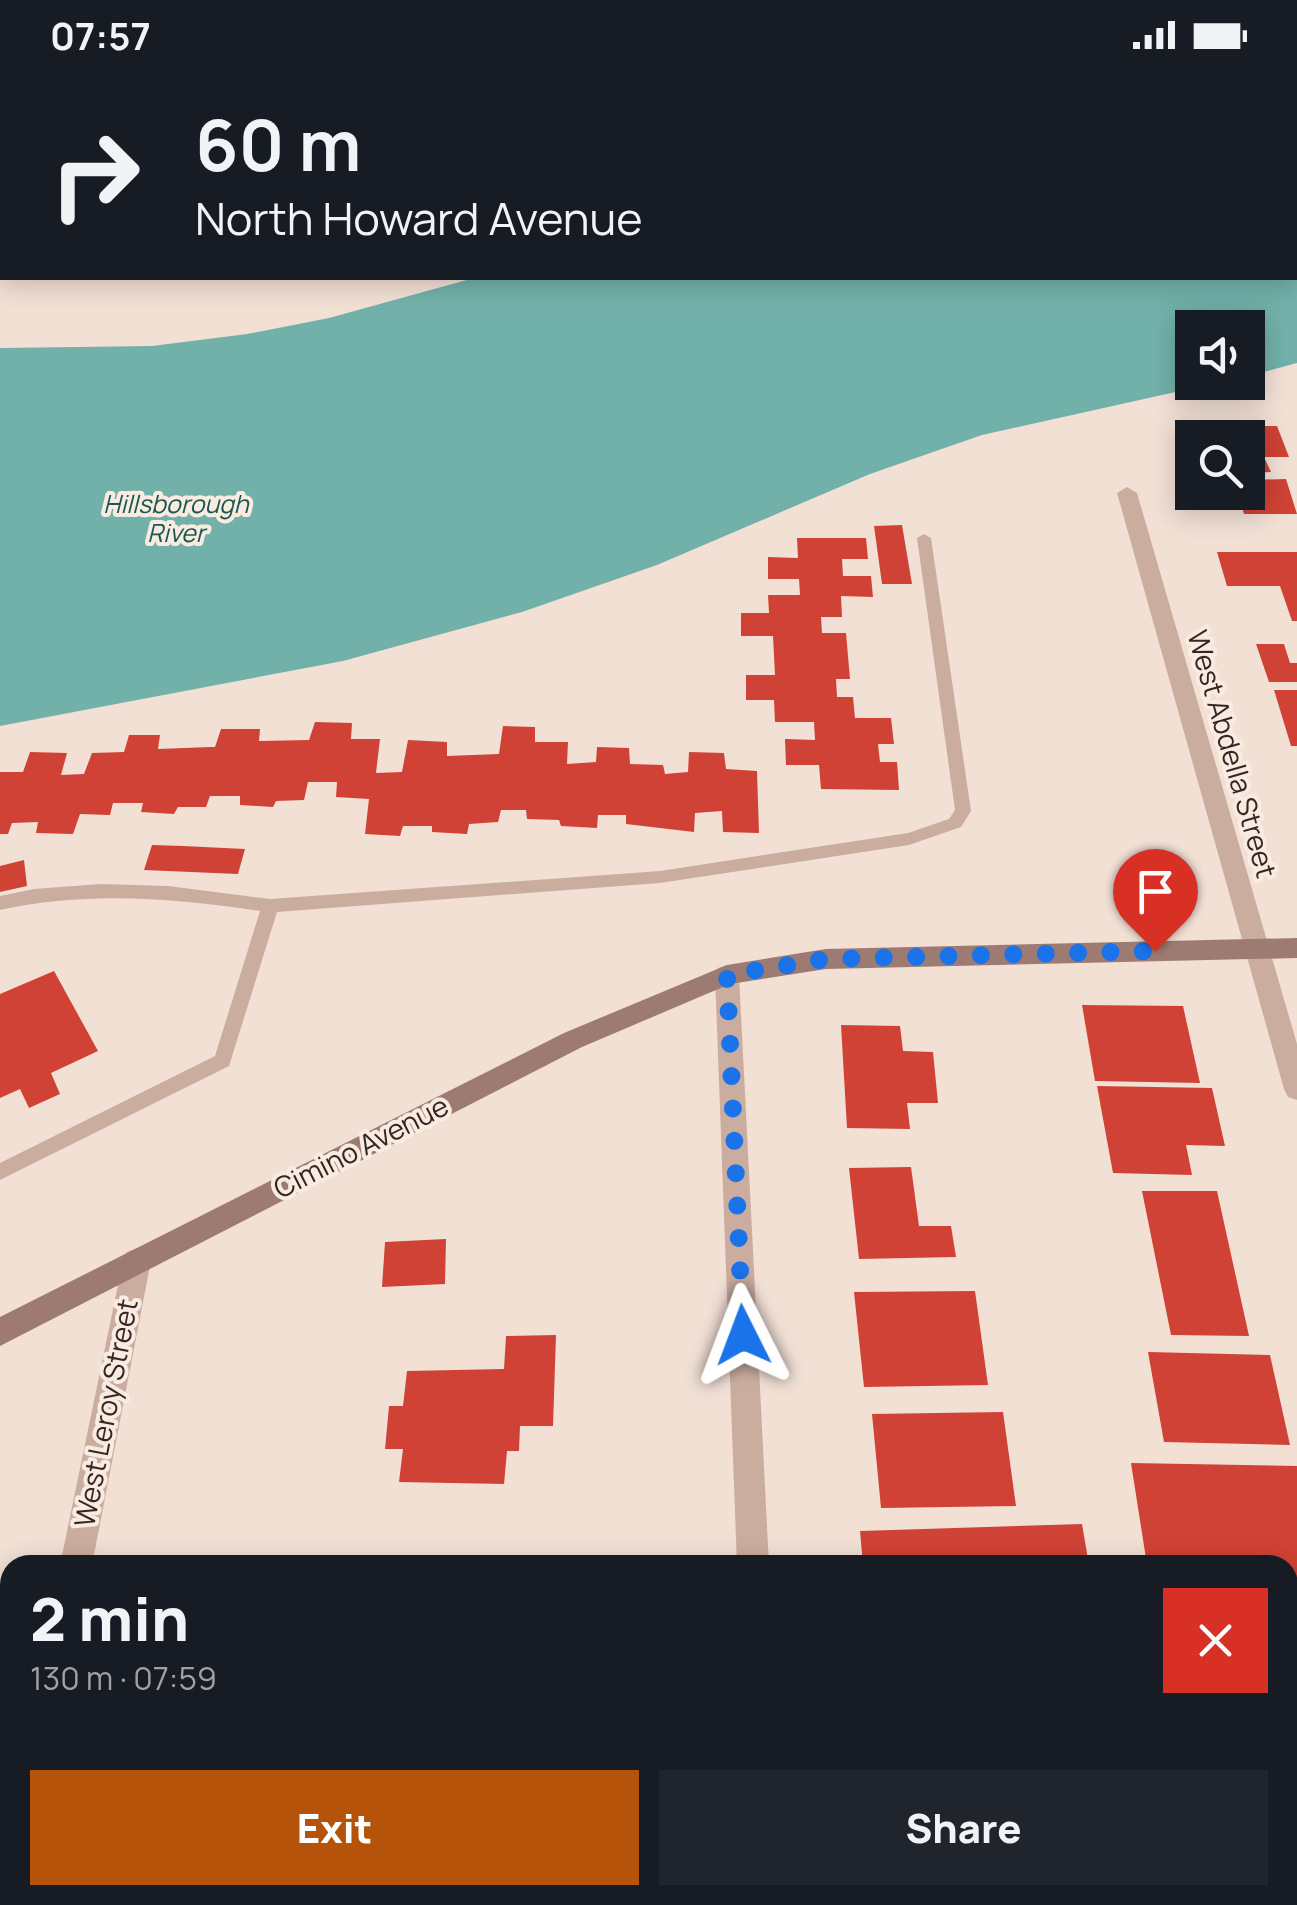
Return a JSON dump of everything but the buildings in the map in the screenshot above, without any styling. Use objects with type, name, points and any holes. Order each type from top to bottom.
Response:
[{"type":"main road","name":"Cimino Avenue","points":[[0,1332],[573,1040],[727,975],[826,959],[1297,948]]},
{"type":"street","name":"West Abdella Street","points":[[1127,492],[1297,1089]]},
{"type":"street","points":[[727,975],[753,1555]]},
{"type":"street","name":"West Leroy Street","points":[[78,1555],[137,1261]]},
{"type":"lane","points":[[0,903],[77,889],[142,887],[270,906],[436,897],[660,876],[909,840],[954,823],[963,812],[924,538]]},
{"type":"lane","points":[[0,1172],[223,1061],[270,906]]},
{"type":"water","name":"Hillsborough River","points":[[467,280],[1297,280],[1297,363],[1265,371],[1265,310],[1175,310],[1175,392],[982,435],[870,474],[657,565],[522,612],[343,661],[0,726],[0,348],[152,346],[329,318]]},
{"type":"route","points":[[743,1335],[727,975],[826,959],[1155,951]]}]
